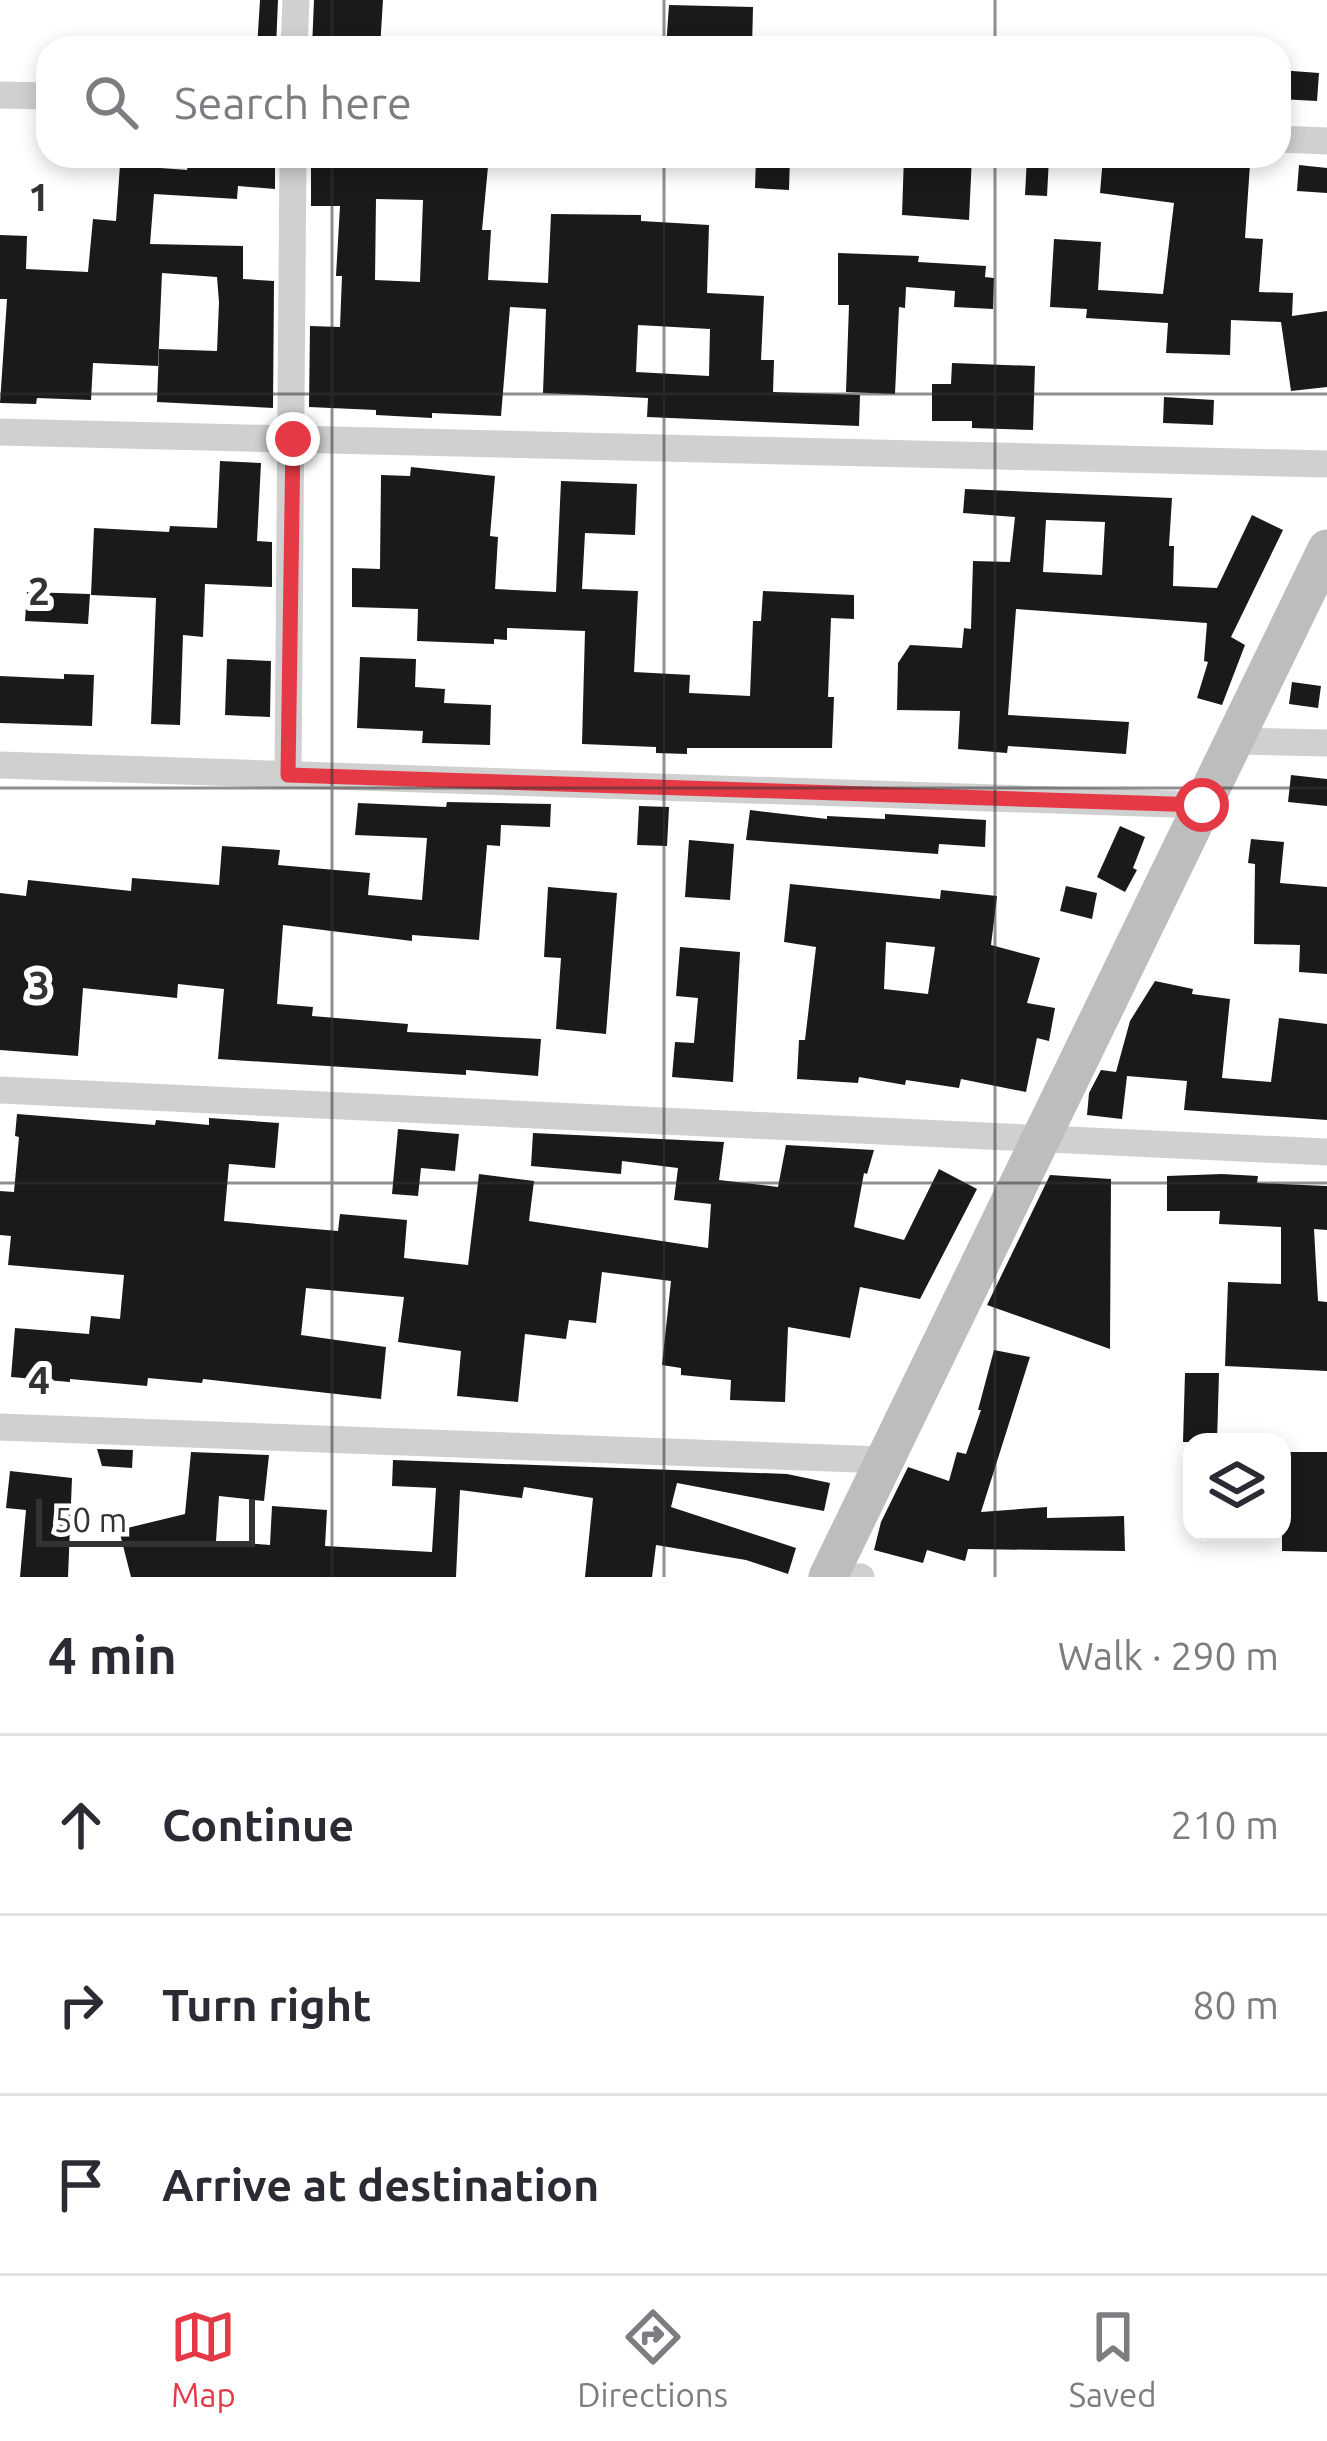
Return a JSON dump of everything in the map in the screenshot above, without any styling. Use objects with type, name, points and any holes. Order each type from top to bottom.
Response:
[{"type":"street","points":[[294,36],[296,0]]},
{"type":"street","points":[[0,95],[36,96]]},
{"type":"street","points":[[1291,140],[1327,141]]},
{"type":"street","points":[[288,775],[293,168]]},
{"type":"street","points":[[0,432],[1327,464]]},
{"type":"street","points":[[861,1577],[828,1577],[1327,549]]},
{"type":"street","points":[[1236,740],[1327,742]]},
{"type":"street","points":[[0,765],[1202,805]]},
{"type":"street","points":[[0,1090],[1327,1152]]},
{"type":"street","points":[[0,1427],[883,1460]]},
{"type":"building","points":[[260,0],[278,0],[276,36],[258,36]]},
{"type":"building","points":[[314,0],[383,0],[381,36],[312,36]]},
{"type":"building","points":[[669,5],[753,7],[752,36],[667,36]]},
{"type":"building","points":[[1291,71],[1319,73],[1317,101],[1291,100]]},
{"type":"building","points":[[1299,165],[1327,168],[1327,193],[1297,191]]},
{"type":"building","points":[[120,168],[275,168],[275,189],[238,186],[237,199],[154,194],[150,244],[243,246],[243,279],[274,281],[273,408],[157,402],[159,349],[217,351],[219,302],[217,277],[162,273],[158,366],[93,363],[91,400],[37,398],[36,404],[0,403],[7,299],[0,299],[0,235],[27,236],[26,269],[88,272],[93,219],[116,221]]},
{"type":"building","points":[[311,168],[488,168],[482,230],[491,230],[488,280],[548,283],[551,214],[641,215],[641,221],[709,225],[707,293],[764,296],[761,360],[774,360],[773,392],[860,395],[859,426],[647,417],[648,398],[543,393],[546,309],[510,307],[501,416],[432,413],[432,418],[309,407],[310,326],[340,327],[342,276],[336,276],[340,206],[311,206]],"holes":[[[376,199],[423,200],[420,282],[375,280]],[[638,325],[710,329],[709,376],[636,372]]]},
{"type":"building","points":[[756,168],[790,168],[789,190],[755,188]]},
{"type":"building","points":[[904,168],[971,168],[969,220],[902,215]]},
{"type":"building","points":[[1026,168],[1048,168],[1047,196],[1025,195]]},
{"type":"building","points":[[1102,168],[1250,168],[1245,238],[1263,239],[1259,292],[1293,293],[1292,316],[1327,311],[1327,387],[1291,391],[1281,322],[1231,320],[1230,355],[1166,353],[1168,323],[1086,318],[1087,309],[1050,307],[1054,239],[1101,242],[1098,290],[1163,294],[1174,203],[1100,193]]},
{"type":"building","points":[[838,253],[919,256],[918,262],[986,266],[985,277],[994,278],[993,309],[954,307],[955,291],[906,287],[905,308],[899,307],[895,394],[846,392],[849,305],[838,305]]},
{"type":"building","points":[[952,363],[1035,366],[1033,430],[932,421],[932,384],[951,384]]},
{"type":"building","points":[[1164,397],[1214,400],[1213,425],[1163,423]]},
{"type":"building","points":[[220,461],[261,463],[257,541],[272,542],[272,587],[205,584],[203,637],[183,635],[180,725],[151,724],[156,598],[91,595],[94,528],[169,532],[170,526],[217,528]]},
{"type":"building","points":[[411,467],[495,476],[490,536],[498,537],[495,589],[556,592],[561,481],[637,484],[635,535],[585,533],[582,589],[638,591],[634,672],[690,675],[689,693],[750,696],[753,621],[761,621],[763,591],[854,595],[854,619],[831,618],[828,697],[834,697],[832,748],[687,748],[687,754],[656,753],[656,747],[582,744],[585,631],[507,628],[507,640],[494,639],[494,644],[417,641],[418,609],[352,607],[352,568],[380,569],[381,475],[410,476]]},
{"type":"building","points":[[965,489],[1172,498],[1173,586],[1217,588],[1252,515],[1283,530],[1231,637],[1245,645],[1222,705],[1197,698],[1208,662],[1204,661],[1207,623],[1016,609],[1008,715],[1129,722],[1126,754],[1008,746],[1007,753],[958,749],[960,711],[897,710],[898,663],[910,645],[962,648],[964,628],[971,629],[973,561],[1010,562],[1015,517],[963,513]],"holes":[[[1046,520],[1105,522],[1102,575],[1043,572]]]},
{"type":"building","points":[[27,592],[90,594],[88,624],[25,621]]},
{"type":"building","points":[[360,657],[416,659],[415,687],[445,689],[444,703],[491,705],[490,745],[422,743],[423,731],[357,728]]},
{"type":"building","points":[[227,659],[271,661],[270,717],[225,715]]},
{"type":"building","points":[[64,674],[94,675],[92,726],[0,723],[0,676],[64,679]]},
{"type":"building","points":[[1292,682],[1321,686],[1318,708],[1289,704]]},
{"type":"building","points":[[1291,775],[1327,779],[1327,806],[1288,802]]},
{"type":"building","points":[[447,802],[551,804],[550,827],[501,825],[500,846],[487,845],[479,940],[412,935],[412,941],[283,925],[277,1004],[313,1007],[312,1016],[408,1024],[407,1032],[541,1039],[538,1076],[218,1059],[224,989],[178,984],[177,998],[83,988],[78,1056],[0,1050],[0,893],[26,896],[28,880],[131,891],[132,878],[219,885],[222,846],[280,850],[278,865],[370,873],[368,895],[422,900],[427,838],[355,835],[358,803],[446,807]]},
{"type":"building","points":[[639,806],[669,807],[667,846],[637,845]]},
{"type":"building","points":[[750,810],[827,819],[885,819],[885,814],[986,820],[985,847],[939,844],[938,854],[746,840]]},
{"type":"building","points":[[1120,826],[1145,837],[1133,868],[1137,870],[1125,892],[1097,877]]},
{"type":"building","points":[[1251,839],[1284,842],[1280,883],[1327,887],[1327,974],[1299,972],[1300,945],[1254,944],[1255,864],[1248,863]]},
{"type":"building","points":[[689,840],[734,844],[730,900],[685,897]]},
{"type":"building","points":[[790,884],[940,899],[941,890],[997,896],[991,945],[1040,958],[1027,1003],[1055,1008],[1049,1041],[1037,1038],[1026,1092],[961,1079],[959,1088],[859,1077],[858,1083],[797,1079],[816,947],[784,942]],"holes":[[[886,942],[935,947],[928,994],[884,989]]]},
{"type":"building","points":[[1066,886],[1097,893],[1092,919],[1060,911]]},
{"type":"building","points":[[548,887],[617,893],[606,1034],[556,1029],[561,958],[544,957]]},
{"type":"building","points":[[680,947],[740,952],[733,1082],[672,1077],[675,1042],[694,1043],[698,998],[676,996]]},
{"type":"building","points":[[1155,981],[1193,989],[1192,994],[1230,999],[1222,1078],[1271,1082],[1279,1018],[1327,1024],[1327,1120],[1184,1110],[1187,1081],[1127,1076],[1122,1119],[1087,1115],[1089,1093],[1101,1070],[1116,1072],[1130,1021]]},
{"type":"building","points":[[17,1114],[155,1125],[156,1120],[209,1125],[209,1118],[279,1123],[275,1168],[229,1164],[224,1221],[338,1231],[340,1214],[407,1220],[404,1258],[468,1265],[479,1174],[534,1181],[529,1221],[708,1248],[711,1204],[674,1200],[678,1168],[622,1161],[621,1174],[531,1166],[533,1133],[724,1142],[719,1180],[778,1187],[786,1145],[874,1150],[864,1173],[854,1227],[904,1240],[939,1169],[977,1189],[920,1299],[860,1287],[850,1338],[788,1327],[785,1402],[730,1400],[731,1380],[681,1375],[681,1368],[662,1365],[671,1281],[602,1272],[596,1323],[569,1320],[566,1339],[525,1334],[518,1402],[457,1396],[461,1351],[398,1342],[404,1297],[306,1288],[301,1335],[386,1347],[381,1399],[203,1379],[202,1383],[148,1378],[147,1386],[70,1382],[11,1377],[15,1328],[89,1334],[91,1316],[120,1319],[124,1275],[8,1265],[11,1236],[0,1235],[0,1191],[14,1192]]},
{"type":"building","points":[[398,1129],[459,1134],[455,1171],[421,1168],[418,1196],[392,1194]]},
{"type":"building","points":[[1050,1175],[1111,1179],[1110,1349],[987,1305]]},
{"type":"building","points":[[1167,1176],[1258,1176],[1257,1183],[1327,1186],[1327,1230],[1314,1229],[1318,1301],[1327,1302],[1327,1371],[1225,1366],[1228,1282],[1281,1284],[1281,1227],[1219,1224],[1220,1211],[1167,1211]]},
{"type":"building","points":[[994,1350],[1030,1357],[981,1512],[1047,1507],[1047,1518],[1124,1516],[1125,1551],[968,1549],[965,1561],[927,1550],[923,1563],[874,1550],[881,1522],[908,1467],[949,1481],[957,1452],[966,1454]]},
{"type":"building","points":[[1185,1373],[1219,1373],[1217,1433],[1183,1433]]},
{"type":"building","points":[[97,1449],[133,1450],[132,1468],[102,1466]]},
{"type":"building","points":[[191,1452],[269,1455],[264,1501],[219,1496],[216,1541],[270,1545],[272,1506],[327,1510],[325,1546],[432,1552],[436,1488],[392,1486],[393,1460],[787,1474],[830,1483],[824,1511],[677,1483],[671,1507],[796,1548],[788,1574],[746,1560],[656,1545],[652,1577],[585,1577],[593,1498],[524,1487],[522,1498],[460,1490],[456,1577],[131,1577],[119,1530],[185,1514]]},
{"type":"building","points":[[1291,1452],[1327,1452],[1327,1552],[1282,1551],[1282,1541],[1291,1541]]},
{"type":"building","points":[[10,1471],[72,1478],[68,1577],[20,1577],[26,1510],[6,1508]]},
{"type":"route","points":[[293,439],[288,775],[1202,805]]}]
